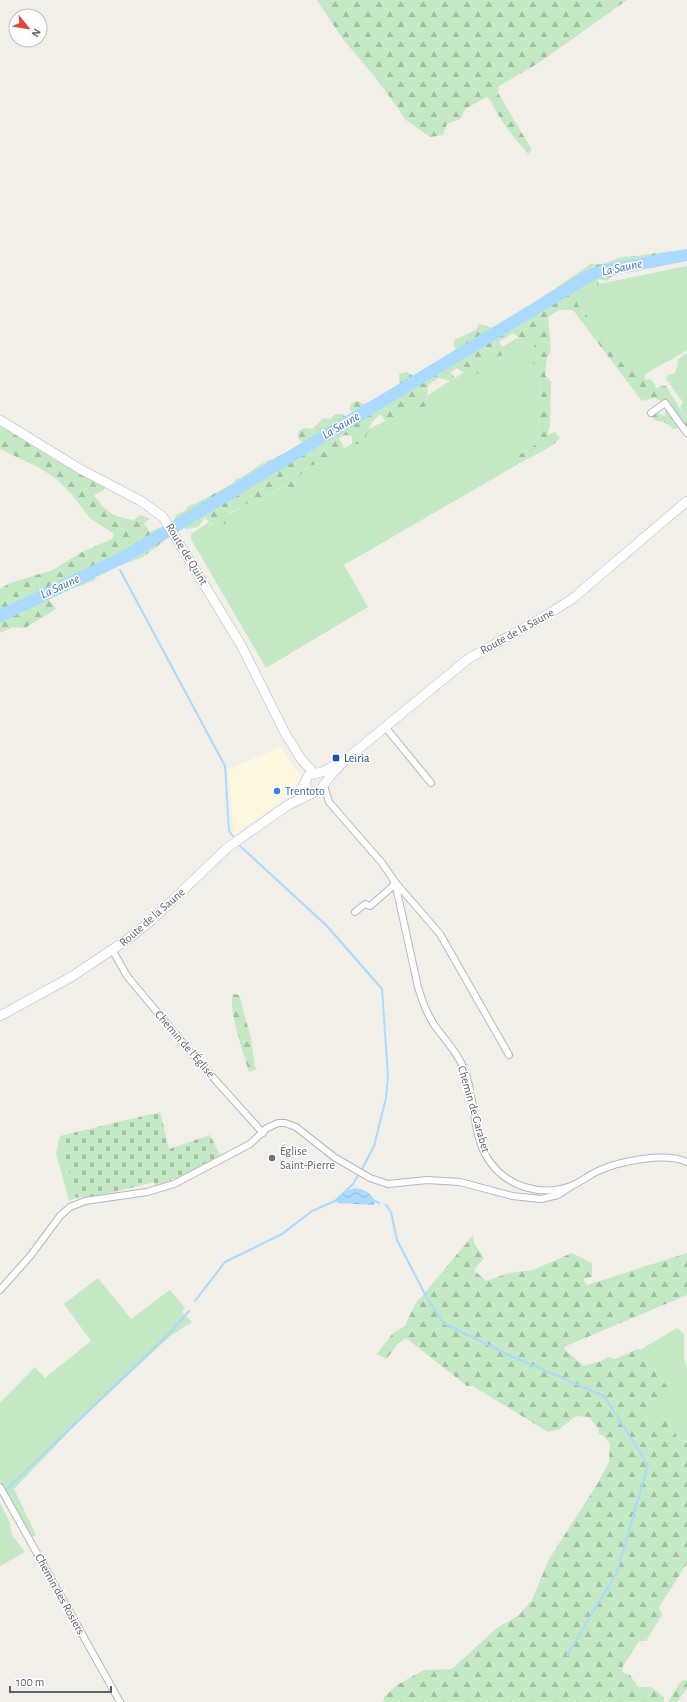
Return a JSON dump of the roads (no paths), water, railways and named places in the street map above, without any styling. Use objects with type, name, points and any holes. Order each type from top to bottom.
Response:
[{"type":"street","points":[[651,413],[665,403],[687,433]]},
{"type":"street","name":"Route de Quint","points":[[0,420],[80,469],[141,501],[155,510],[167,521],[241,645],[280,725],[301,759],[315,773]]},
{"type":"street","name":"Route de la Saune","points":[[324,785],[346,760],[468,659],[545,616],[572,599],[687,501]]},
{"type":"street","points":[[386,728],[431,783]]},
{"type":"street","name":"Route de Quint","points":[[301,759],[305,781]]},
{"type":"street","name":"Route de la Saune","points":[[315,773],[322,772],[346,760]]},
{"type":"street","points":[[315,773],[322,776],[324,785],[320,791],[314,793],[307,789],[305,781],[309,775],[315,773]]},
{"type":"street","name":"Route de la Saune","points":[[294,801],[305,781]]},
{"type":"street","name":"Chemin de Garabet","points":[[324,785],[329,802]]},
{"type":"street","name":"Route de la Saune","points":[[0,1016],[71,977],[112,950],[152,920],[228,848],[294,801],[314,793]]},
{"type":"street","name":"Chemin de Garabet","points":[[314,793],[329,802],[382,863],[395,882],[440,934],[509,1055]]},
{"type":"street","points":[[355,912],[365,904],[370,906],[392,887],[395,882]]},
{"type":"street","name":"Chemin de Garabet","points":[[395,882],[418,987],[435,1026],[457,1055],[465,1070],[480,1141],[488,1160],[503,1175],[521,1186],[547,1191],[573,1186],[598,1171],[622,1163],[664,1158],[675,1158],[687,1162]]},
{"type":"street","name":"Chemin de l'Église","points":[[112,950],[127,976],[192,1054],[263,1132]]},
{"type":"street","points":[[0,1290],[31,1255],[60,1216],[70,1207],[85,1201],[147,1192],[174,1184],[250,1144],[263,1132],[278,1123],[291,1125],[306,1134],[326,1152],[355,1170],[370,1178],[388,1184],[427,1180],[455,1181],[512,1196],[541,1199],[558,1195],[573,1186]]},
{"type":"street","name":"Chemin des Rosiers","points":[[0,1487],[120,1702]]},
{"type":"water","points":[[355,1188],[369,1193],[375,1201],[374,1205],[338,1203],[335,1201],[344,1192]]},
{"type":"waterway","name":"La Saune","points":[[0,616],[126,556],[589,276],[602,271],[687,255]]},
{"type":"waterway","points":[[120,570],[225,766],[229,831],[233,836]]},
{"type":"waterway","points":[[240,846],[327,926],[382,989],[388,1076],[386,1098],[374,1146],[361,1171]]},
{"type":"waterway","points":[[195,1301],[225,1262],[282,1234],[312,1211],[335,1201],[353,1184],[359,1174]]},
{"type":"waterway","points":[[375,1201],[379,1203]]},
{"type":"waterway","points":[[386,1205],[391,1212],[397,1240],[426,1296],[443,1323],[511,1356],[604,1396],[648,1465],[617,1572],[567,1655]]},
{"type":"waterway","points":[[7,1489],[169,1334],[189,1311]]},
{"type":"place","name":"Leiria","points":[[336,758]]},
{"type":"place","name":"Trentoto","points":[[277,791]]},
{"type":"place","name":"Église Saint-Pierre","points":[[272,1158]]}]
